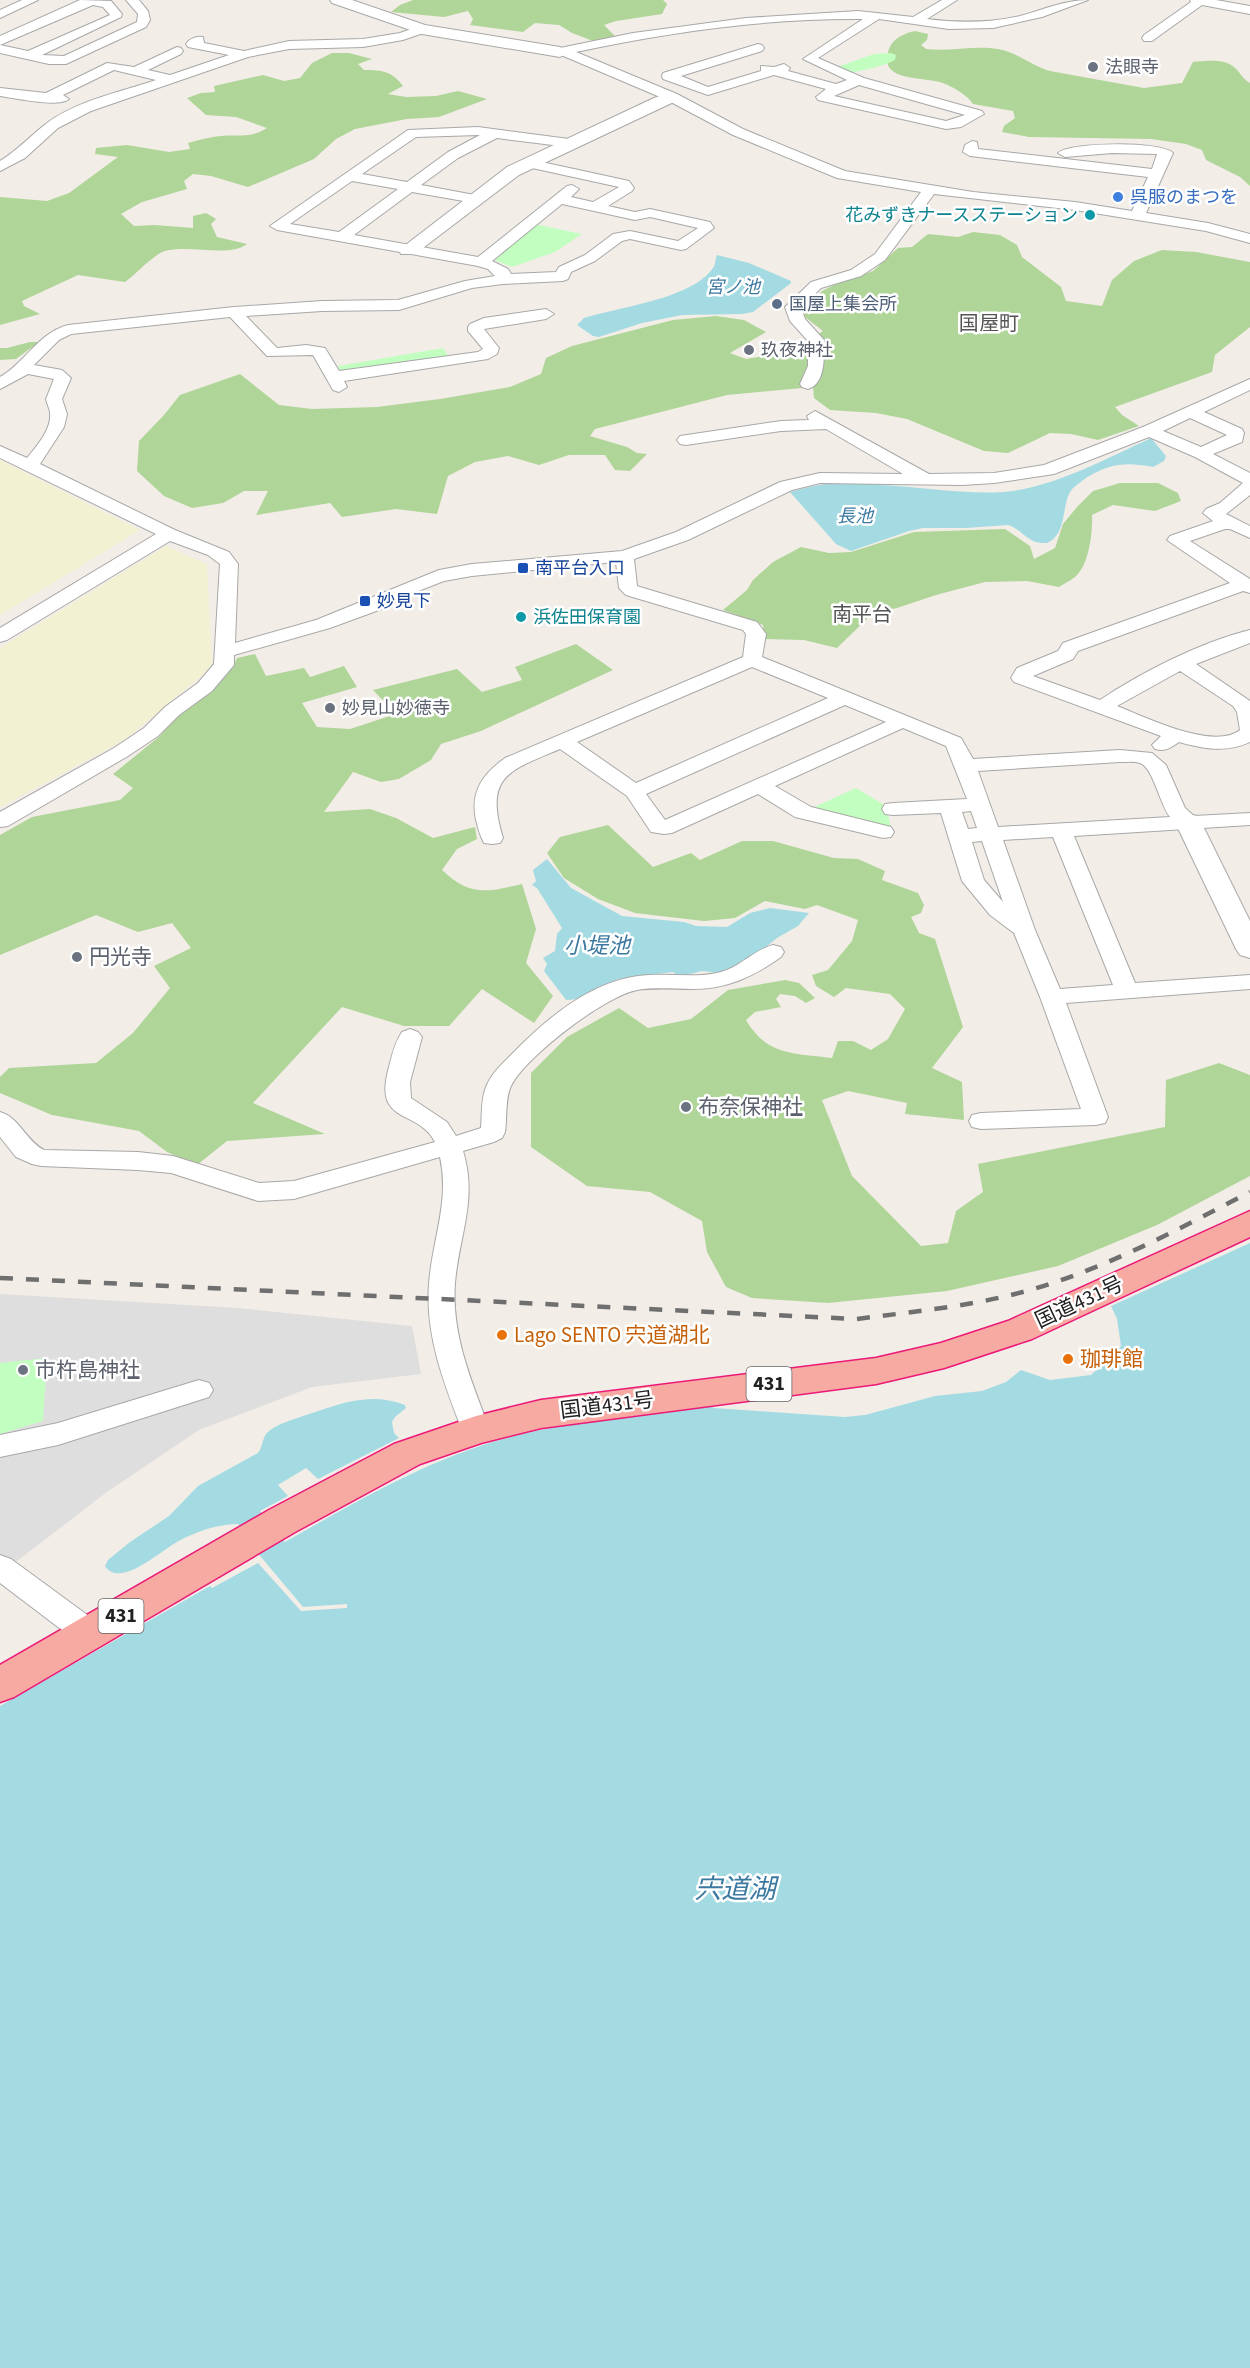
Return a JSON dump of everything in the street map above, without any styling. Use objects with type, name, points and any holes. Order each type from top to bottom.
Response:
[{"type":"highway","name":"国道431号","points":[[0,1685],[282,1521],[407,1454],[476,1430],[541,1414],[876,1371],[944,1355],[1020,1330],[1250,1223]]},
{"type":"street","points":[[0,14],[33,0]]},
{"type":"street","points":[[0,49],[56,61],[72,58],[142,24],[145,14],[132,0]]},
{"type":"street","points":[[337,0],[422,29],[578,57],[672,97],[738,132],[842,175],[930,190],[1208,227],[1250,239]]},
{"type":"street","points":[[916,20],[951,0]]},
{"type":"street","points":[[560,52],[624,39],[750,23],[877,15],[962,26],[998,24],[1082,0]]},
{"type":"street","points":[[1148,38],[1198,0],[1250,10]]},
{"type":"street","points":[[0,41],[89,1],[107,4],[116,14],[115,17],[30,55]]},
{"type":"street","points":[[859,81],[836,88],[823,97],[946,124],[956,124],[977,114],[859,81],[809,59],[877,15]]},
{"type":"street","points":[[0,166],[20,155],[64,118],[117,96],[245,54],[289,45],[363,43],[404,36],[422,29]]},
{"type":"street","points":[[199,40],[192,44],[245,54]]},
{"type":"street","points":[[758,48],[668,75],[708,91],[778,70]]},
{"type":"street","points":[[136,71],[177,51]]},
{"type":"street","points":[[733,56],[836,88]]},
{"type":"street","points":[[83,59],[169,79]]},
{"type":"street","points":[[41,72],[51,68],[56,61]]},
{"type":"street","points":[[45,99],[112,66]]},
{"type":"street","points":[[0,92],[45,99],[117,96]]},
{"type":"street","points":[[408,250],[513,171],[672,97]]},
{"type":"street","points":[[499,280],[503,272],[499,268],[481,262],[277,226],[413,133],[478,131],[570,144]]},
{"type":"street","points":[[342,237],[453,155],[495,133]]},
{"type":"street","points":[[972,146],[969,152],[1156,174]]},
{"type":"street","points":[[1057,162],[1063,153],[1083,150],[1159,150],[1166,153],[1137,216]]},
{"type":"street","points":[[528,163],[624,184],[627,188],[596,207]]},
{"type":"street","points":[[349,176],[475,199]]},
{"type":"street","points":[[481,262],[588,177]]},
{"type":"street","points":[[808,384],[816,366],[816,340],[799,323],[793,307],[816,285],[856,273],[880,257],[930,190]]},
{"type":"street","points":[[0,384],[24,368],[28,361],[53,337],[68,330],[234,312],[322,306],[399,305],[444,290],[499,280],[563,276],[568,266],[590,258],[618,237],[630,235],[681,246],[707,228],[705,225],[650,213],[635,216],[559,199]]},
{"type":"street","points":[[499,280],[524,317]]},
{"type":"street","points":[[234,312],[273,353],[316,350],[333,376],[483,339],[475,330],[480,325],[546,314]]},
{"type":"street","points":[[24,368],[56,373],[63,378],[54,399],[59,413],[57,421],[39,457],[29,465]]},
{"type":"street","points":[[226,651],[322,624],[372,606],[401,591],[439,576],[472,570],[625,556],[660,545],[738,507],[796,484],[833,477],[994,478],[1048,470],[1149,430],[1250,384]]},
{"type":"street","points":[[806,411],[924,478]]},
{"type":"street","points":[[1190,412],[1236,433],[1236,438],[1201,453]]},
{"type":"street","points":[[686,440],[781,426],[829,424]]},
{"type":"street","points":[[1149,430],[1201,453],[1250,480]]},
{"type":"street","points":[[0,451],[169,534],[214,551],[223,556],[229,564],[224,665],[205,687],[122,753],[0,821]]},
{"type":"street","points":[[1250,486],[1226,507],[1212,513],[1250,533]]},
{"type":"street","points":[[1228,523],[1176,540],[1247,585]]},
{"type":"street","points":[[0,636],[169,534]]},
{"type":"street","points":[[625,556],[628,588],[633,591],[750,626],[756,634],[752,660]]},
{"type":"street","points":[[1180,663],[1240,702],[1247,712],[1250,732],[1242,740],[1221,744],[1203,743],[1021,678],[1024,672],[1066,655],[1070,647],[1247,585]]},
{"type":"street","points":[[1103,707],[1166,668],[1250,636]]},
{"type":"street","points":[[492,838],[482,807],[489,782],[494,774],[512,762],[561,740],[752,660],[954,742],[966,766],[1024,930],[1052,998],[1096,1118],[981,1121]]},
{"type":"street","points":[[634,792],[834,704],[843,697]]},
{"type":"street","points":[[561,740],[634,792],[659,827],[664,828],[895,724],[901,719]]},
{"type":"street","points":[[1145,758],[1176,735]]},
{"type":"street","points":[[966,766],[1120,756],[1145,758],[1156,765],[1176,811],[1188,822],[1250,949]]},
{"type":"street","points":[[759,785],[803,812],[883,832]]},
{"type":"street","points":[[893,808],[979,804]]},
{"type":"street","points":[[950,806],[974,882],[998,910],[1024,930]]},
{"type":"street","points":[[959,836],[1250,819]]},
{"type":"street","points":[[1061,831],[1127,992]]},
{"type":"street","points":[[0,1120],[25,1151],[41,1158],[138,1161],[173,1165],[258,1192],[294,1190],[449,1147],[493,1132],[497,1089],[501,1081],[545,1037],[581,1008],[623,987],[637,983],[716,982],[753,969],[773,952]]},
{"type":"street","points":[[1052,998],[1250,982]]},
{"type":"street","points":[[410,1036],[405,1060],[397,1078],[396,1094],[400,1102],[440,1129],[449,1147],[456,1174],[458,1197],[442,1282],[442,1315],[456,1381],[476,1430]]},
{"type":"street","points":[[0,1446],[58,1434],[199,1390]]},
{"type":"street","points":[[0,1567],[90,1634]]},
{"type":"shaded area","points":[[0,1294],[238,1308],[412,1326],[421,1374],[312,1387],[199,1430],[107,1492],[0,1574]]},
{"type":"green space","points":[[413,0],[663,0],[667,4],[662,14],[604,25],[615,36],[593,41],[559,25],[535,23],[523,32],[470,25],[473,19],[468,11],[444,17],[391,12],[400,5]]},
{"type":"green space","points":[[915,31],[928,34],[927,40],[921,45],[926,49],[998,49],[1050,71],[1144,88],[1182,83],[1193,62],[1227,63],[1250,83],[1250,186],[1240,177],[1206,160],[1202,150],[1186,144],[1151,139],[1029,137],[1002,132],[1004,126],[1015,118],[1013,111],[973,104],[964,95],[946,84],[904,76],[889,68],[887,60],[893,42]]},
{"type":"green space","points":[[332,53],[349,53],[372,59],[358,64],[364,70],[391,74],[403,86],[388,94],[406,97],[436,96],[458,91],[487,99],[439,117],[407,119],[355,129],[336,139],[314,159],[248,187],[211,176],[193,174],[184,181],[187,189],[142,202],[121,214],[134,226],[193,228],[193,216],[206,213],[216,219],[211,224],[217,237],[247,244],[239,248],[220,251],[175,249],[165,251],[150,260],[125,282],[78,275],[22,301],[24,306],[40,314],[0,325],[0,197],[47,201],[69,193],[118,157],[95,154],[96,148],[127,145],[169,152],[190,149],[188,143],[204,139],[250,135],[261,131],[267,128],[236,117],[206,115],[187,98],[201,93],[215,92],[214,86],[263,75],[284,81],[300,78],[312,63]]},
{"type":"green space","points":[[874,54],[896,55],[895,60],[878,67],[848,74],[834,68]]},
{"type":"green space","points":[[534,224],[582,234],[555,252],[512,267],[492,259]]},
{"type":"green space","points":[[973,232],[1000,235],[1017,245],[1022,257],[1061,287],[1066,301],[1102,306],[1112,280],[1134,261],[1162,250],[1196,252],[1250,262],[1250,327],[1215,355],[1212,372],[1115,407],[1122,415],[1139,426],[1098,440],[1071,434],[1050,433],[1008,453],[984,451],[907,419],[876,413],[830,410],[814,398],[813,387],[727,395],[595,429],[590,436],[627,447],[637,453],[647,454],[630,471],[615,470],[605,455],[569,455],[539,465],[508,456],[475,462],[448,476],[437,514],[396,509],[342,517],[330,503],[256,515],[268,491],[244,491],[223,503],[192,508],[164,496],[137,471],[139,441],[180,395],[240,374],[279,405],[312,409],[377,407],[510,387],[541,374],[546,358],[572,346],[673,320],[716,316],[744,320],[766,332],[730,353],[746,359],[794,351],[823,331],[801,314],[822,291],[840,282],[873,271],[898,248],[912,247],[928,234],[958,237]]},
{"type":"green space","points":[[39,342],[16,359],[0,360],[0,348]]},
{"type":"green space","points":[[443,348],[449,357],[340,371],[338,366]]},
{"type":"green space","points":[[0,460],[140,530],[0,615]]},
{"type":"green space","points":[[1120,483],[1158,483],[1178,493],[1181,501],[1155,511],[1113,505],[1092,515],[1091,538],[1084,564],[1076,576],[1059,587],[1027,581],[985,582],[936,595],[873,613],[837,648],[804,640],[764,639],[763,625],[723,610],[747,590],[753,580],[773,562],[801,547],[829,553],[851,552],[914,532],[1005,529],[1030,546],[1034,559],[1055,548],[1063,524],[1093,491]]},
{"type":"green space","points":[[166,546],[207,564],[212,667],[126,739],[0,807],[0,648]]},
{"type":"green space","points":[[576,644],[613,670],[481,731],[441,744],[431,760],[399,779],[381,782],[353,772],[324,812],[370,809],[396,818],[433,838],[475,827],[477,839],[457,849],[442,870],[462,885],[479,890],[522,884],[536,929],[526,963],[553,996],[534,1023],[482,989],[449,1026],[404,1026],[342,1007],[253,1103],[325,1134],[227,1141],[197,1165],[167,1152],[139,1131],[52,1115],[0,1093],[0,1077],[9,1068],[96,1063],[133,1033],[170,988],[154,966],[191,948],[172,923],[138,932],[96,915],[0,955],[0,835],[32,817],[120,800],[133,788],[113,774],[160,736],[180,712],[233,668],[237,658],[255,654],[266,676],[304,668],[310,677],[344,666],[357,687],[302,703],[317,727],[350,729],[396,714],[373,690],[457,669],[482,692],[522,680],[515,667]]},
{"type":"green space","points":[[856,788],[886,806],[891,828],[810,809]]},
{"type":"green space","points":[[608,825],[653,867],[691,853],[700,860],[742,841],[773,841],[834,858],[858,859],[885,871],[882,880],[918,893],[924,905],[921,913],[911,917],[919,933],[935,939],[963,1027],[932,1068],[962,1082],[964,1120],[905,1114],[907,1103],[848,1091],[822,1100],[852,1176],[921,1246],[948,1243],[956,1211],[983,1192],[978,1164],[1165,1127],[1166,1080],[1219,1063],[1250,1075],[1250,1176],[1157,1225],[1058,1266],[947,1291],[828,1303],[752,1298],[726,1287],[707,1252],[702,1221],[650,1192],[587,1186],[531,1147],[531,1073],[567,1037],[619,1008],[648,1028],[691,1019],[728,990],[785,980],[799,983],[815,998],[806,1003],[795,996],[780,994],[776,999],[781,1007],[755,1012],[746,1020],[754,1032],[772,1047],[783,1051],[832,1058],[838,1041],[853,1041],[871,1050],[888,1039],[905,1009],[890,994],[846,988],[834,997],[816,986],[812,975],[828,970],[852,941],[858,920],[817,905],[805,909],[765,901],[735,918],[704,921],[635,913],[598,899],[564,878],[547,853],[560,837]]},
{"type":"green space","points":[[47,1358],[43,1421],[0,1434],[0,1363]]},
{"type":"water","name":"宮ノ池","points":[[717,255],[749,263],[791,281],[791,283],[753,312],[682,315],[642,323],[599,337],[593,336],[577,325],[584,318],[672,295],[689,287],[703,279],[713,268]]},
{"type":"water","name":"長池","points":[[1151,438],[1166,456],[1164,461],[1153,467],[1135,464],[1118,465],[1103,469],[1086,478],[1071,491],[1060,528],[1053,539],[1047,543],[1034,541],[1008,525],[923,528],[851,551],[836,544],[790,492],[812,486],[847,482],[970,492],[1019,490],[1069,475]]},
{"type":"water","name":"小堤池","points":[[547,859],[571,888],[622,916],[684,922],[696,926],[727,927],[750,913],[770,908],[809,913],[798,926],[777,938],[743,966],[720,973],[702,971],[679,977],[673,972],[618,979],[581,999],[566,1000],[544,971],[547,964],[543,958],[555,951],[557,934],[562,928],[537,888],[532,885],[536,881],[533,870]]},
{"type":"water","name":"宍道湖","points":[[1250,1243],[1250,2368],[0,2368],[0,1706],[210,1586],[212,1588],[258,1563],[301,1611],[347,1608],[347,1604],[303,1607],[256,1551],[238,1524],[214,1527],[191,1535],[130,1571],[111,1572],[105,1566],[108,1560],[169,1516],[198,1486],[258,1453],[265,1435],[275,1427],[343,1403],[379,1399],[405,1405],[406,1408],[392,1422],[394,1433],[399,1438],[318,1479],[306,1468],[278,1485],[288,1496],[260,1511],[285,1542],[393,1483],[449,1457],[532,1432],[608,1418],[710,1406],[845,1417],[865,1415],[935,1396],[982,1391],[1006,1382],[1021,1370],[1050,1380],[1091,1375],[1121,1346],[1117,1319],[1111,1306]]},
{"type":"railway","points":[[0,1278],[857,1319],[976,1302],[1046,1285],[1135,1250],[1250,1192]]},
{"type":"place","name":"法眼寺","points":[[1093,67]]},
{"type":"place","name":"呉服のまつを","points":[[1118,197]]},
{"type":"place","name":"花みずきナースステーション","points":[[1090,215]]},
{"type":"place","name":"国屋上集会所","points":[[777,304]]},
{"type":"place","name":"玖夜神社","points":[[749,350]]},
{"type":"place","name":"南平台入口","points":[[523,568]]},
{"type":"place","name":"妙見下","points":[[365,601]]},
{"type":"place","name":"浜佐田保育園","points":[[521,617]]},
{"type":"place","name":"妙見山妙徳寺","points":[[330,708]]},
{"type":"place","name":"円光寺","points":[[77,957]]},
{"type":"place","name":"布奈保神社","points":[[686,1107]]},
{"type":"place","name":"Lago SENTO 宍道湖北","points":[[502,1335]]},
{"type":"place","name":"珈琲館","points":[[1068,1359]]},
{"type":"place","name":"市杵島神社","points":[[23,1370]]},
{"type":"district","name":"国屋町","points":[[989,324]]},
{"type":"district","name":"南平台","points":[[862,615]]}]
